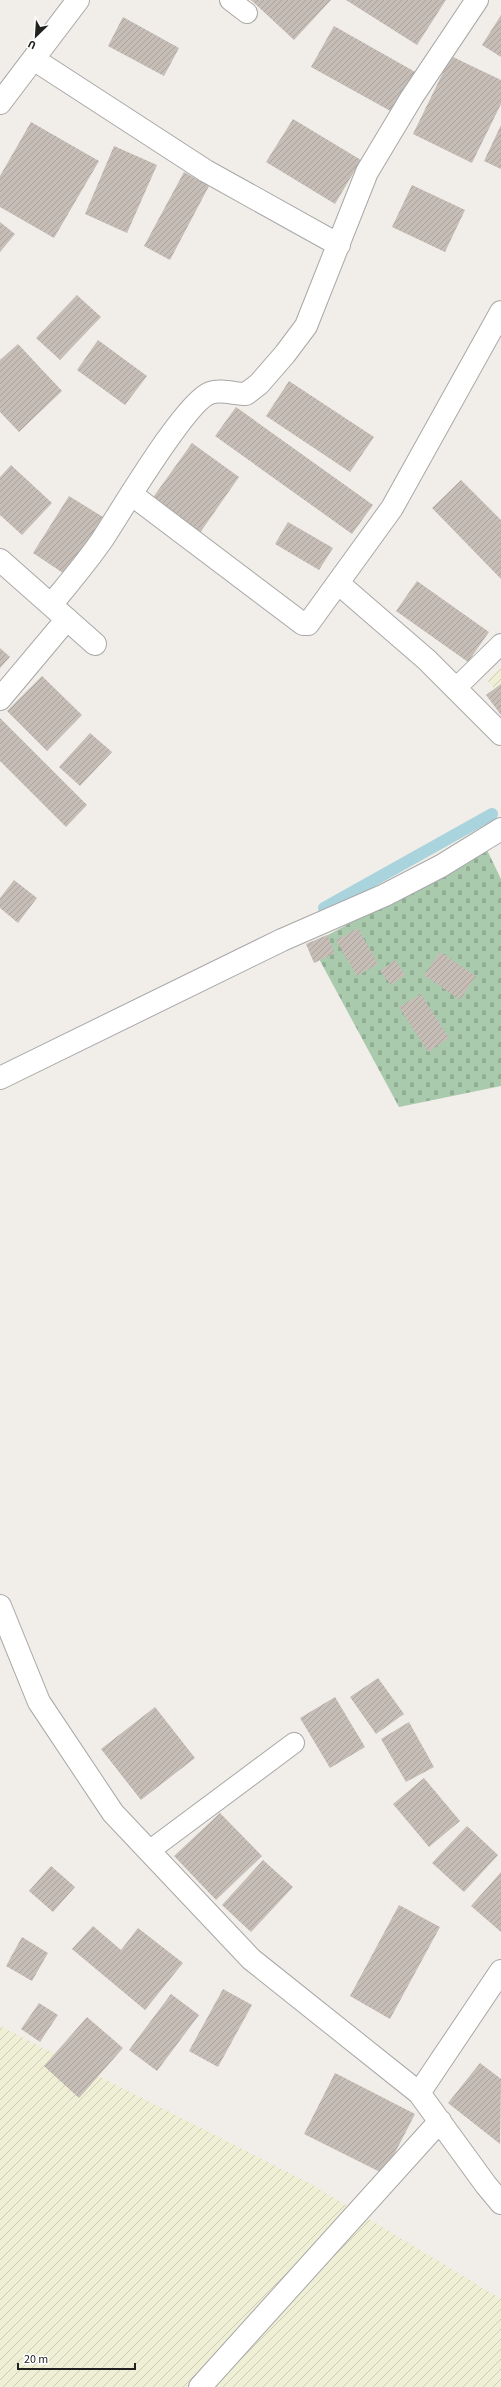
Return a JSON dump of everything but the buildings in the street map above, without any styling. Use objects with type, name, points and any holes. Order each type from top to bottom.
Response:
[{"type":"street","points":[[0,103],[78,0]]},
{"type":"street","points":[[0,699],[59,612],[101,541],[175,430],[200,400],[210,393],[220,392],[246,394],[259,384],[285,354],[306,326],[367,172],[412,97],[477,0]]},
{"type":"street","points":[[34,60],[194,163],[339,245]]},
{"type":"street","points":[[131,494],[304,624],[308,624],[316,615],[392,508],[501,312]]},
{"type":"street","points":[[0,560],[95,644]]},
{"type":"street","points":[[338,583],[427,660],[501,734]]},
{"type":"street","points":[[0,1078],[282,940],[385,895],[498,836]]},
{"type":"street","points":[[0,1606],[39,1702],[113,1813],[251,1959],[419,2093],[486,2186],[501,2203]]},
{"type":"street","points":[[419,2093],[501,1971]]},
{"type":"street","points":[[200,2387],[440,2121]]},
{"type":"lane","points":[[230,0],[247,12]]},
{"type":"lane","points":[[455,688],[501,644]]},
{"type":"lane","points":[[149,1851],[294,1743]]},
{"type":"green space","points":[[501,668],[501,696],[487,680]]},
{"type":"green space","points":[[487,850],[501,879],[501,1086],[399,1107],[311,944]]},
{"type":"green space","points":[[0,2026],[311,2184],[501,2299],[501,2387],[0,2387]]},
{"type":"waterway","points":[[324,908],[492,814]]}]
